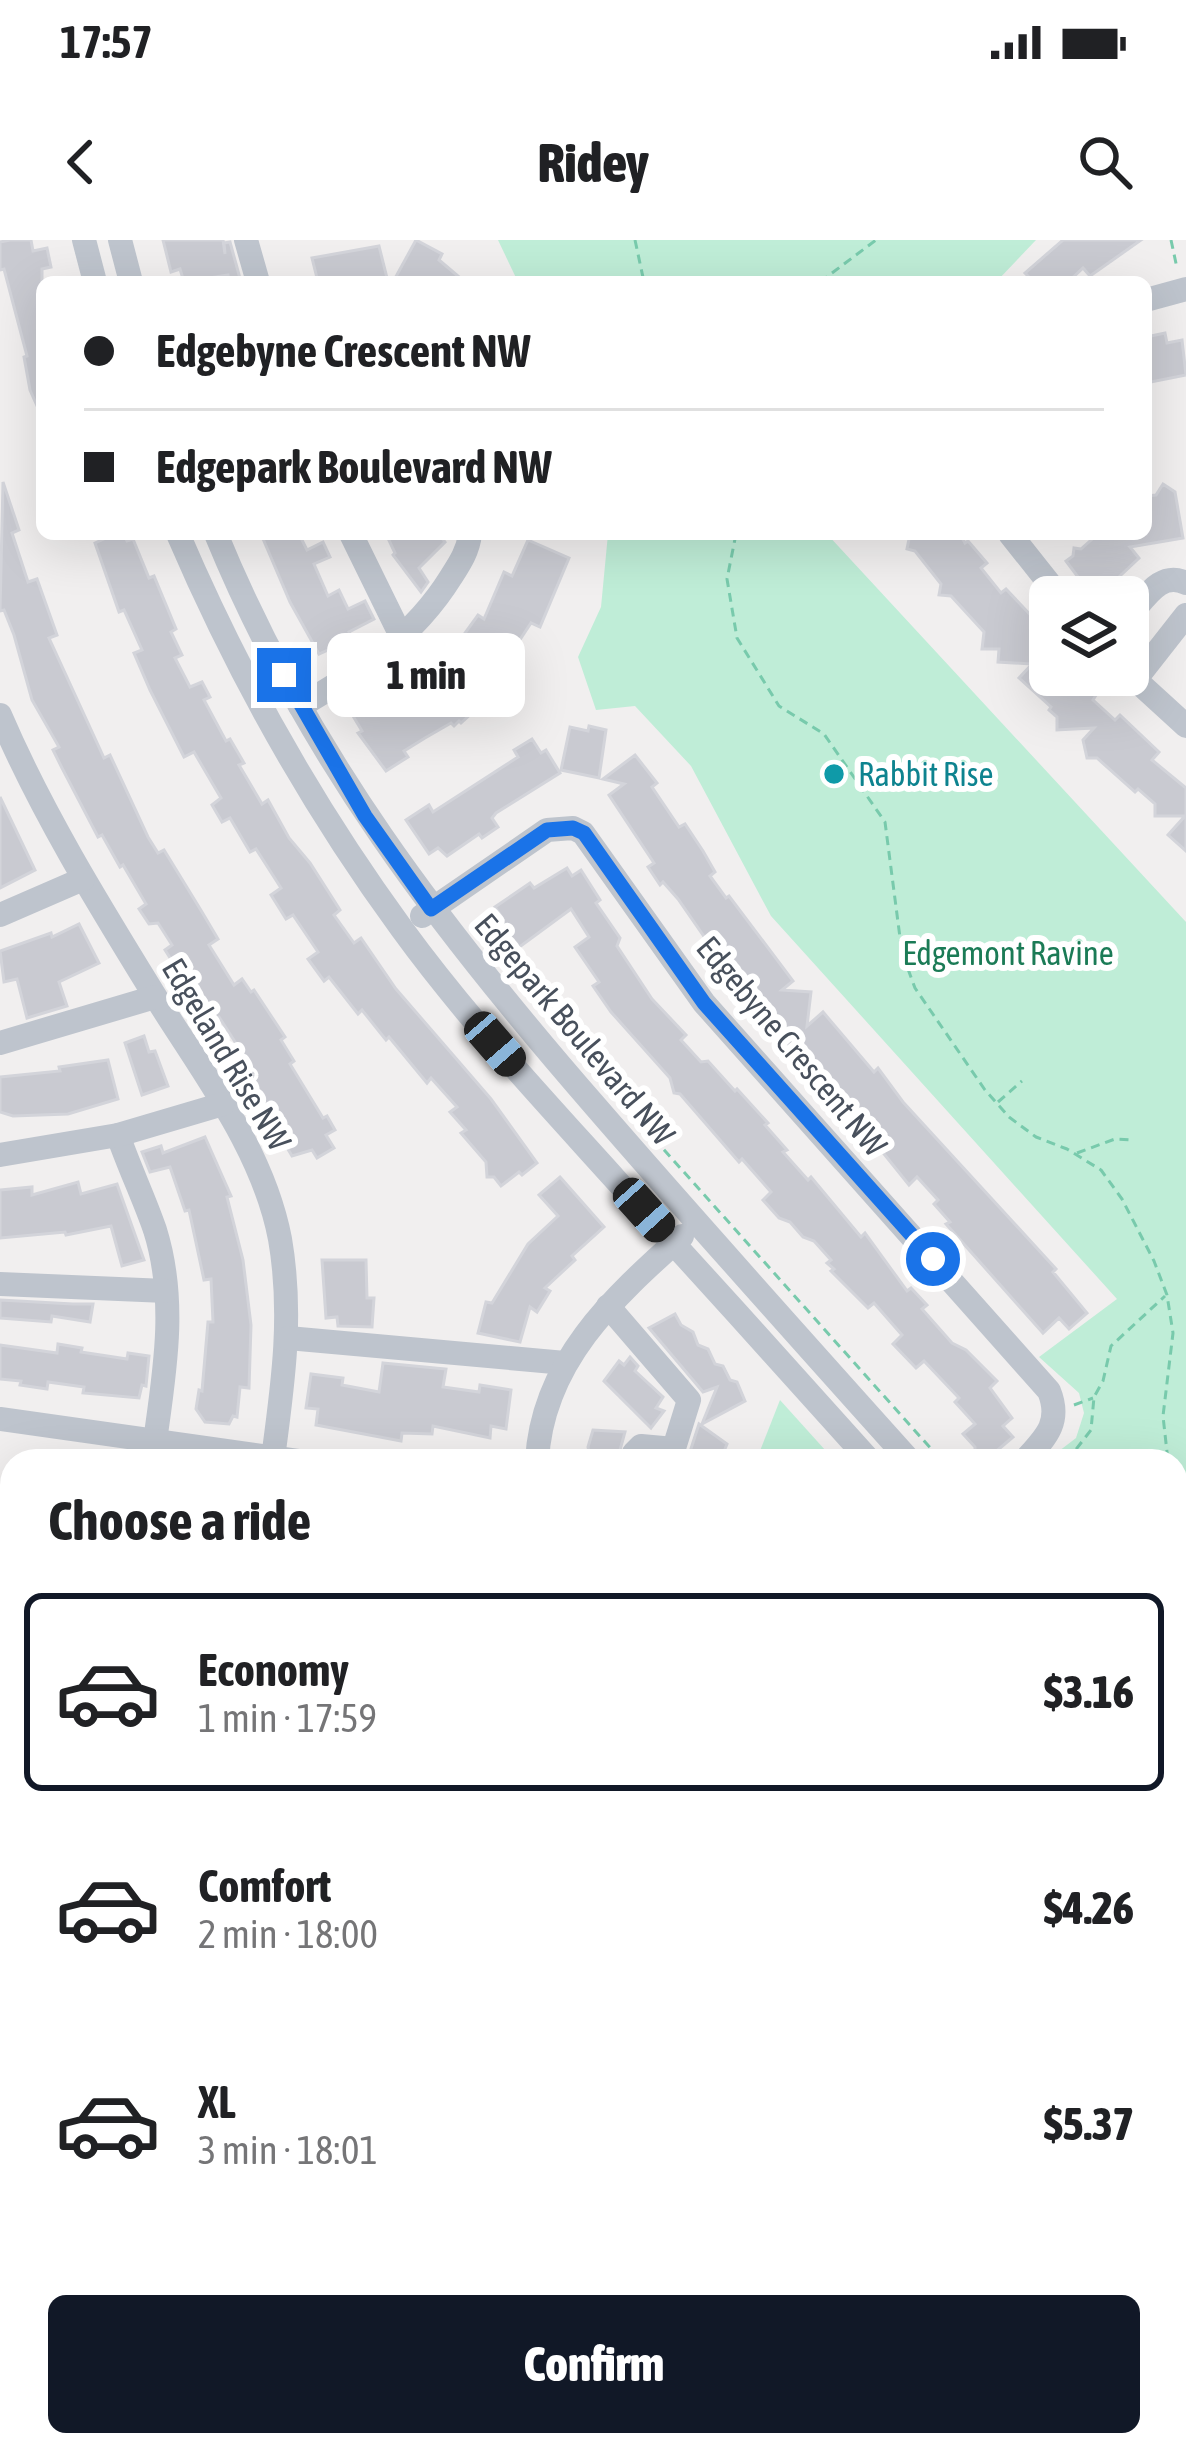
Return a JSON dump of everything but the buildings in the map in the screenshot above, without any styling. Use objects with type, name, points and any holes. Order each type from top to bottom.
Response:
[{"type":"street","points":[[84,240],[93,276]]},
{"type":"street","points":[[120,240],[129,276]]},
{"type":"street","points":[[247,240],[256,276]]},
{"type":"street","points":[[1152,297],[1182,282]]},
{"type":"street","name":"Edgepark Boulevard NW","points":[[181,540],[264,714],[329,823],[402,929],[466,1010],[859,1449]]},
{"type":"street","name":"Edgepark Boulevard NW","points":[[219,540],[299,706],[365,816],[431,909],[503,1001],[899,1449]]},
{"type":"street","points":[[354,540],[402,638]]},
{"type":"street","points":[[299,706],[346,681],[402,638],[444,589],[466,554],[469,540]]},
{"type":"street","points":[[1015,540],[1043,576]]},
{"type":"street","points":[[1149,594],[1162,580],[1186,583]]},
{"type":"street","points":[[1149,656],[1186,615]]},
{"type":"street","points":[[1149,692],[1186,726]]},
{"type":"street","name":"Edgeland Rise NW","points":[[0,715],[83,879],[223,1104],[262,1177],[279,1235],[288,1337],[285,1449]]},
{"type":"street","name":"Edgebyne Crescent NW","points":[[402,929],[547,830],[573,828],[584,833],[704,1003],[1049,1391],[1055,1408]]},
{"type":"street","points":[[0,915],[83,879]]},
{"type":"street","points":[[0,1043],[155,997]]},
{"type":"street","points":[[0,1155],[118,1135],[223,1104]]},
{"type":"street","points":[[118,1135],[154,1229],[166,1291],[168,1346],[154,1441]]},
{"type":"street","points":[[539,1449],[546,1408],[565,1363],[608,1306],[697,1222]]},
{"type":"street","points":[[0,1284],[166,1291]]},
{"type":"street","points":[[608,1306],[688,1398],[674,1449]]},
{"type":"street","points":[[288,1337],[565,1363]]},
{"type":"street","points":[[1035,1449],[1049,1433],[1055,1408]]},
{"type":"street","points":[[0,1420],[209,1449]]},
{"type":"path","points":[[635,240],[643,276]]},
{"type":"path","points":[[828,276],[876,240]]},
{"type":"path","points":[[1171,240],[1182,282]]},
{"type":"path","points":[[735,540],[727,579],[737,638],[778,706],[824,734],[885,822],[907,971],[996,1103],[1026,1131],[1101,1170],[1122,1199],[1167,1295],[1173,1333],[1163,1416],[1167,1449]]},
{"type":"path","points":[[996,1103],[1022,1081]]},
{"type":"path","points":[[613,1092],[931,1449]]},
{"type":"path","points":[[1075,1154],[1115,1139],[1133,1140]]},
{"type":"path","points":[[1076,1449],[1091,1430],[1094,1397],[1112,1346],[1167,1295]]},
{"type":"path","points":[[1055,1408],[1083,1404],[1094,1397]]},
{"type":"green space","points":[[498,240],[1036,240],[1002,276],[515,276]]},
{"type":"green space","name":"Edgemont Ravine","points":[[607,540],[833,540],[1186,922],[1186,1449],[1062,1449],[1076,1438],[1084,1413],[1079,1393],[1039,1357],[1117,1299],[771,916],[691,766],[635,706],[596,710],[578,657],[601,607]]},
{"type":"green space","points":[[780,1400],[824,1449],[761,1449]]},
{"type":"place","name":"Rabbit Rise","points":[[834,774]]},
{"type":"route","points":[[284,675],[365,816],[431,909],[547,830],[573,828],[584,833],[704,1003],[933,1259]]}]
